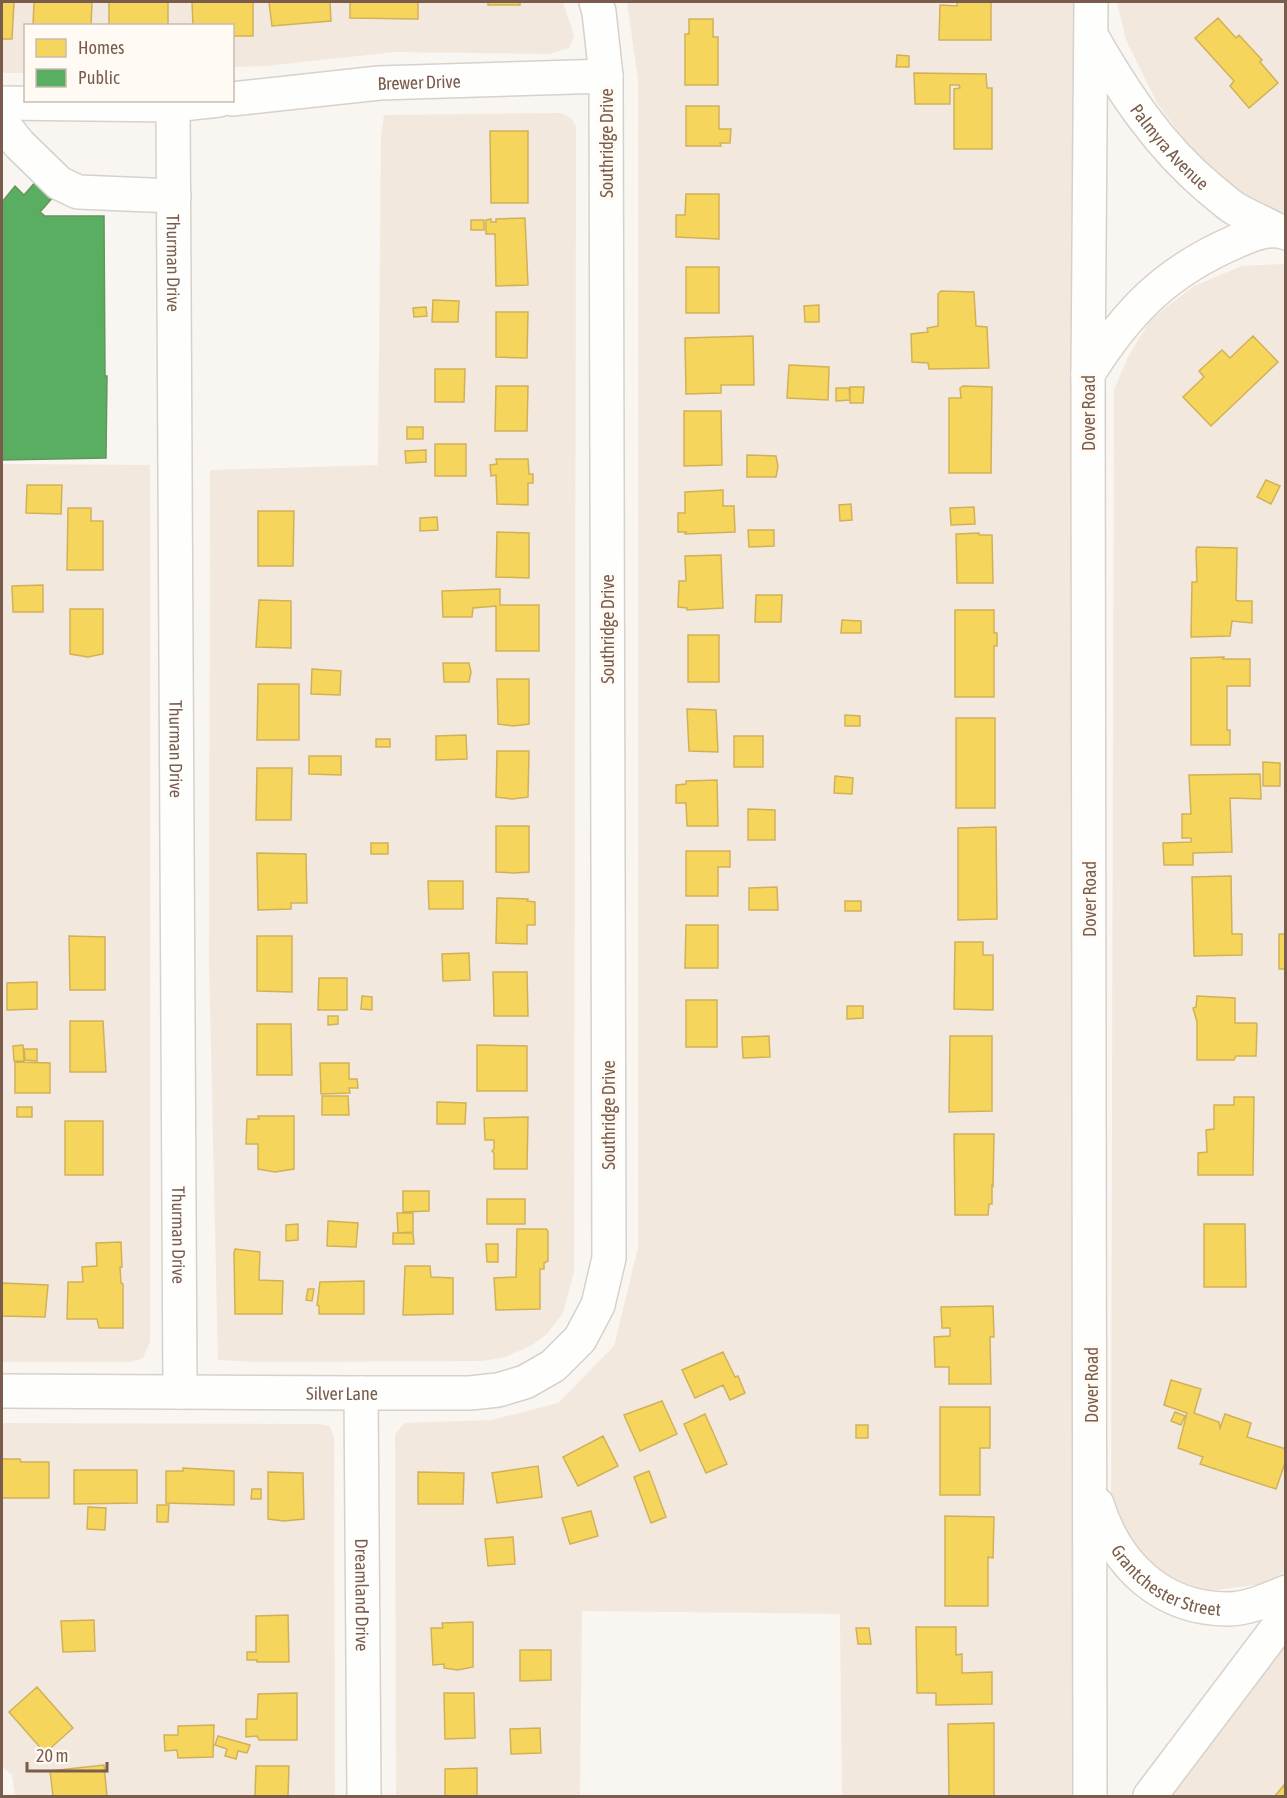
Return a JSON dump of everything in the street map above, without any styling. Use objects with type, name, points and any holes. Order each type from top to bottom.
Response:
[{"type":"street","name":"Southridge Drive","points":[[596,2],[606,76],[609,1258]]},
{"type":"street","name":"Dover Road","points":[[1090,1797],[1088,374],[1091,2]]},
{"type":"street","name":"Palmyra Avenue","points":[[1091,36],[1129,98],[1168,149],[1196,177],[1234,208],[1280,231]]},
{"type":"street","name":"Brewer Drive","points":[[234,99],[379,83],[606,76]]},
{"type":"street","points":[[2,103],[174,105],[201,102]]},
{"type":"street","name":"Thurman Drive","points":[[174,105],[180,1392]]},
{"type":"street","points":[[2,123],[19,144],[59,183],[78,192],[174,196]]},
{"type":"street","name":"Palmyra Avenue","points":[[1088,374],[1110,339],[1152,292],[1179,272],[1218,249],[1249,236],[1280,231]]},
{"type":"street","name":"Silver Lane","points":[[2,1391],[470,1393],[498,1390],[525,1382],[553,1366],[580,1338],[598,1305],[609,1258]]},
{"type":"street","name":"Dreamland Drive","points":[[361,1393],[364,1797]]},
{"type":"street","name":"Grantchester Street","points":[[1091,1482],[1102,1519],[1112,1541],[1125,1560],[1144,1579],[1168,1596],[1199,1606],[1230,1609],[1264,1601],[1286,1592]]},
{"type":"street","points":[[1150,1797],[1286,1616]]},
{"type":"shaded area","points":[[2,2],[563,2],[574,36],[569,48],[549,54],[395,52],[265,66],[234,67],[234,24],[24,24],[24,73],[2,73]]},
{"type":"shaded area","points":[[627,2],[1075,2],[1077,1796],[842,1796],[840,1614],[582,1611],[580,1796],[396,1796],[395,1434],[405,1423],[492,1420],[558,1403],[614,1346],[638,1248],[638,79]]},
{"type":"shaded area","points":[[1117,2],[1285,2],[1285,214],[1245,197],[1192,150],[1157,103],[1126,40]]},
{"type":"shaded area","points":[[562,113],[571,118],[576,126],[574,1272],[563,1313],[547,1334],[532,1345],[505,1357],[483,1361],[256,1362],[218,1360],[209,962],[210,470],[378,465],[381,136],[384,115]]},
{"type":"shaded area","points":[[1285,264],[1285,1571],[1262,1584],[1209,1591],[1174,1579],[1145,1562],[1124,1533],[1111,1505],[1114,390],[1128,357],[1151,319],[1194,286],[1242,266]]},
{"type":"shaded area","points":[[2,464],[150,465],[150,1342],[143,1358],[131,1362],[2,1362]]},
{"type":"shaded area","points":[[2,1423],[318,1424],[330,1426],[334,1438],[335,1796],[15,1796],[12,1775],[2,1766]]},
{"type":"shaded area","points":[[1285,1640],[1285,1796],[1166,1796]]},
{"type":"building: Homes","points":[[2,2],[14,2],[12,39],[2,39]]},
{"type":"building: Homes","points":[[34,2],[92,2],[91,24],[33,24]]},
{"type":"building: Homes","points":[[109,2],[168,2],[168,24],[109,24]]},
{"type":"building: Homes","points":[[192,2],[253,2],[253,36],[234,36],[234,24],[193,24]]},
{"type":"building: Homes","points":[[269,2],[330,2],[331,21],[272,26]]},
{"type":"building: Homes","points":[[350,2],[418,2],[418,19],[350,18]]},
{"type":"building: Homes","points":[[488,2],[520,2],[520,5],[488,5]]},
{"type":"building: Homes","points":[[957,2],[991,2],[991,40],[939,40],[940,5],[957,6]]},
{"type":"building: Homes","points":[[1218,18],[1236,38],[1239,35],[1262,60],[1260,62],[1278,83],[1249,108],[1230,86],[1234,81],[1195,38]]},
{"type":"building: Homes","points":[[689,19],[713,19],[713,37],[718,37],[718,85],[685,85],[685,34],[689,34]]},
{"type":"building: Homes","points":[[897,55],[909,56],[909,67],[896,67]]},
{"type":"building: Homes","points":[[914,73],[986,74],[987,88],[992,88],[992,149],[954,149],[954,89],[960,88],[959,85],[950,85],[950,104],[915,104]]},
{"type":"building: Homes","points":[[686,106],[719,106],[719,129],[731,129],[730,143],[720,143],[721,146],[686,146]]},
{"type":"building: Homes","points":[[490,131],[528,131],[528,203],[491,203]]},
{"type":"building: Homes","points":[[686,194],[719,194],[719,239],[676,237],[676,215],[685,215]]},
{"type":"building: Homes","points":[[525,218],[528,285],[496,286],[495,234],[486,234],[486,220],[491,219],[491,222],[496,222],[496,219]]},
{"type":"building: Homes","points":[[471,220],[484,220],[484,230],[471,230]]},
{"type":"building: Homes","points":[[686,267],[719,267],[719,313],[686,313]]},
{"type":"building: Homes","points":[[941,291],[974,292],[976,326],[987,327],[989,368],[929,369],[928,363],[912,362],[911,334],[928,332],[927,328],[938,326],[938,294]]},
{"type":"building: Homes","points":[[433,300],[459,301],[458,322],[432,322]]},
{"type":"building: Homes","points":[[819,305],[819,322],[805,322],[804,306]]},
{"type":"building: Homes","points":[[426,307],[427,316],[414,317],[413,308]]},
{"type":"building: Homes","points":[[496,312],[528,312],[527,358],[496,357]]},
{"type":"building: Homes","points":[[753,336],[754,385],[721,385],[721,393],[686,394],[685,338]]},
{"type":"building: Homes","points":[[1253,336],[1278,362],[1211,426],[1183,397],[1204,377],[1199,371],[1222,350],[1230,358]]},
{"type":"building: Homes","points":[[789,365],[829,367],[828,400],[787,398]]},
{"type":"building: Homes","points":[[435,369],[465,369],[464,402],[435,402]]},
{"type":"building: Homes","points":[[496,386],[528,386],[527,431],[495,431]]},
{"type":"building: Homes","points":[[963,386],[992,387],[991,473],[949,473],[949,398],[961,398],[960,388]]},
{"type":"building: Homes","points":[[850,387],[864,387],[863,403],[850,403]]},
{"type":"building: Homes","points":[[836,388],[849,388],[850,400],[836,401]]},
{"type":"building: Homes","points":[[684,411],[721,411],[722,465],[684,466]]},
{"type":"building: Homes","points":[[407,427],[423,427],[423,439],[407,439]]},
{"type":"building: Homes","points":[[435,444],[466,444],[466,476],[435,476]]},
{"type":"building: Homes","points":[[426,450],[426,462],[406,463],[405,451]]},
{"type":"building: Homes","points":[[747,455],[776,456],[778,466],[776,477],[747,477]]},
{"type":"building: Homes","points":[[496,459],[528,459],[529,474],[533,474],[533,483],[528,483],[528,505],[497,504],[496,475],[491,476],[490,465],[497,464]]},
{"type":"building: Homes","points":[[1266,480],[1280,486],[1271,504],[1257,497]]},
{"type":"building: Homes","points":[[27,485],[62,485],[61,514],[26,513]]},
{"type":"building: Homes","points":[[723,490],[723,506],[734,506],[735,532],[685,534],[686,532],[678,532],[678,513],[685,513],[685,492]]},
{"type":"building: Homes","points":[[851,504],[852,520],[840,521],[839,505]]},
{"type":"building: Homes","points":[[974,507],[975,524],[951,525],[950,508]]},
{"type":"building: Homes","points":[[68,508],[91,508],[91,521],[103,521],[103,570],[67,570]]},
{"type":"building: Homes","points":[[258,511],[294,511],[293,566],[258,566]]},
{"type":"building: Homes","points":[[437,517],[438,530],[420,531],[420,518]]},
{"type":"building: Homes","points":[[748,530],[774,530],[774,546],[749,547]]},
{"type":"building: Homes","points":[[497,532],[529,533],[529,578],[496,577]]},
{"type":"building: Homes","points":[[979,533],[979,535],[992,535],[993,583],[957,583],[956,534]]},
{"type":"building: Homes","points":[[1197,547],[1237,548],[1236,600],[1252,601],[1252,623],[1232,621],[1230,636],[1191,637],[1192,582],[1197,582]]},
{"type":"building: Homes","points":[[721,555],[723,608],[687,610],[687,608],[678,607],[679,581],[686,581],[685,556]]},
{"type":"building: Homes","points":[[43,585],[43,612],[13,612],[12,586]]},
{"type":"building: Homes","points":[[500,589],[500,605],[539,605],[539,651],[496,651],[496,606],[473,608],[472,617],[443,617],[442,591]]},
{"type":"building: Homes","points":[[756,595],[782,595],[781,622],[755,622]]},
{"type":"building: Homes","points":[[259,600],[291,601],[291,648],[256,647]]},
{"type":"building: Homes","points":[[70,609],[103,609],[103,654],[88,657],[70,654]]},
{"type":"building: Homes","points":[[955,610],[994,610],[994,633],[997,633],[997,646],[994,646],[994,697],[955,697]]},
{"type":"building: Homes","points":[[842,620],[861,621],[861,633],[841,633]]},
{"type":"building: Homes","points":[[688,635],[719,635],[719,682],[688,682]]},
{"type":"building: Homes","points":[[1224,657],[1223,659],[1250,659],[1250,686],[1227,686],[1227,730],[1230,730],[1230,745],[1191,745],[1191,658]]},
{"type":"building: Homes","points":[[443,663],[469,663],[471,672],[469,682],[444,682]]},
{"type":"building: Homes","points":[[312,669],[341,671],[340,695],[311,694]]},
{"type":"building: Homes","points":[[497,679],[529,679],[529,724],[513,726],[498,724]]},
{"type":"building: Homes","points":[[258,684],[299,684],[299,740],[257,740]]},
{"type":"building: Homes","points":[[687,709],[716,710],[718,752],[689,751]]},
{"type":"building: Homes","points":[[845,715],[860,716],[860,726],[845,726]]},
{"type":"building: Homes","points":[[956,718],[995,718],[995,808],[956,808]]},
{"type":"building: Homes","points":[[466,735],[467,759],[436,760],[436,736]]},
{"type":"building: Homes","points":[[734,736],[763,736],[763,767],[734,767]]},
{"type":"building: Homes","points":[[376,739],[390,739],[390,747],[376,747]]},
{"type":"building: Homes","points":[[497,751],[529,751],[528,797],[512,799],[496,797]]},
{"type":"building: Homes","points":[[309,756],[341,756],[341,775],[309,774]]},
{"type":"building: Homes","points":[[1263,762],[1280,763],[1280,786],[1263,786]]},
{"type":"building: Homes","points":[[257,768],[292,768],[291,820],[256,820]]},
{"type":"building: Homes","points":[[1260,774],[1261,799],[1230,798],[1232,852],[1193,853],[1193,865],[1164,865],[1163,843],[1191,842],[1191,838],[1182,838],[1182,814],[1191,814],[1189,775]]},
{"type":"building: Homes","points":[[835,776],[853,778],[852,794],[834,793]]},
{"type":"building: Homes","points":[[717,780],[718,826],[687,826],[686,803],[676,803],[676,785],[686,784],[686,781]]},
{"type":"building: Homes","points":[[748,809],[775,810],[775,840],[748,840]]},
{"type":"building: Homes","points":[[496,826],[529,826],[529,872],[496,872]]},
{"type":"building: Homes","points":[[996,827],[997,919],[958,920],[958,828]]},
{"type":"building: Homes","points":[[371,843],[388,843],[388,854],[371,854]]},
{"type":"building: Homes","points":[[686,851],[730,851],[730,867],[718,867],[718,896],[686,896]]},
{"type":"building: Homes","points":[[257,853],[306,854],[307,903],[291,903],[291,909],[258,910]]},
{"type":"building: Homes","points":[[1231,876],[1232,934],[1242,934],[1242,955],[1194,956],[1192,877]]},
{"type":"building: Homes","points":[[428,881],[463,881],[463,909],[429,909]]},
{"type":"building: Homes","points":[[777,887],[778,910],[749,910],[749,888]]},
{"type":"building: Homes","points":[[497,898],[528,899],[527,901],[535,902],[535,925],[527,925],[527,944],[496,943]]},
{"type":"building: Homes","points":[[845,901],[861,901],[861,911],[845,911]]},
{"type":"building: Homes","points":[[686,925],[718,925],[718,968],[685,968]]},
{"type":"building: Homes","points":[[1279,934],[1286,934],[1286,969],[1279,969]]},
{"type":"building: Homes","points":[[69,936],[105,937],[105,990],[70,990]]},
{"type":"building: Homes","points":[[257,936],[292,936],[292,992],[257,991]]},
{"type":"building: Homes","points":[[955,942],[983,942],[983,955],[993,955],[993,1010],[954,1009]]},
{"type":"building: Homes","points":[[469,953],[470,980],[443,981],[442,954]]},
{"type":"building: Homes","points":[[493,972],[527,972],[528,1016],[494,1016]]},
{"type":"building: Homes","points":[[319,978],[347,978],[347,1010],[318,1010]]},
{"type":"building: Homes","points":[[37,982],[37,1009],[7,1010],[7,983]]},
{"type":"building: Homes","points":[[362,996],[372,997],[372,1010],[361,1009]]},
{"type":"building: Homes","points":[[1197,996],[1235,998],[1235,1023],[1257,1024],[1256,1056],[1236,1056],[1234,1060],[1197,1060],[1197,1022],[1193,1008],[1196,1007]]},
{"type":"building: Homes","points":[[686,1000],[717,1000],[717,1047],[686,1047]]},
{"type":"building: Homes","points":[[847,1006],[863,1006],[863,1018],[847,1019]]},
{"type":"building: Homes","points":[[328,1016],[338,1016],[338,1024],[328,1025]]},
{"type":"building: Homes","points":[[70,1021],[103,1021],[106,1072],[70,1072]]},
{"type":"building: Homes","points":[[257,1024],[291,1024],[292,1075],[257,1075]]},
{"type":"building: Homes","points":[[769,1036],[770,1057],[743,1058],[742,1037]]},
{"type":"building: Homes","points":[[950,1036],[992,1036],[992,1111],[949,1112]]},
{"type":"building: Homes","points":[[23,1045],[24,1061],[14,1061],[13,1046]]},
{"type":"building: Homes","points":[[477,1045],[527,1046],[527,1091],[477,1091]]},
{"type":"building: Homes","points":[[24,1049],[37,1049],[37,1061],[25,1060]]},
{"type":"building: Homes","points":[[15,1062],[50,1063],[50,1093],[15,1093]]},
{"type":"building: Homes","points":[[320,1063],[349,1063],[349,1079],[357,1079],[358,1088],[349,1088],[350,1093],[321,1094]]},
{"type":"building: Homes","points":[[322,1096],[348,1096],[349,1115],[322,1115]]},
{"type":"building: Homes","points":[[1234,1097],[1254,1097],[1253,1175],[1198,1175],[1198,1153],[1207,1152],[1206,1130],[1214,1129],[1214,1105],[1234,1105]]},
{"type":"building: Homes","points":[[437,1102],[466,1103],[465,1124],[437,1124]]},
{"type":"building: Homes","points":[[17,1107],[32,1107],[32,1117],[17,1117]]},
{"type":"building: Homes","points":[[258,1116],[294,1116],[294,1169],[275,1172],[258,1169],[258,1144],[246,1144],[247,1119],[259,1119]]},
{"type":"building: Homes","points":[[528,1117],[527,1169],[494,1169],[492,1151],[494,1140],[485,1140],[484,1118]]},
{"type":"building: Homes","points":[[65,1121],[103,1121],[103,1175],[65,1175]]},
{"type":"building: Homes","points":[[954,1134],[994,1134],[992,1204],[989,1204],[988,1215],[955,1215]]},
{"type":"building: Homes","points":[[403,1191],[429,1191],[429,1211],[403,1212]]},
{"type":"building: Homes","points":[[487,1199],[525,1199],[525,1224],[487,1224]]},
{"type":"building: Homes","points":[[397,1213],[413,1213],[413,1232],[398,1233]]},
{"type":"building: Homes","points":[[328,1221],[358,1223],[356,1247],[327,1246]]},
{"type":"building: Homes","points":[[298,1224],[298,1240],[286,1241],[286,1225]]},
{"type":"building: Homes","points":[[1204,1224],[1245,1224],[1246,1287],[1204,1287]]},
{"type":"building: Homes","points":[[517,1229],[546,1229],[548,1231],[548,1261],[544,1263],[544,1269],[540,1269],[540,1309],[496,1310],[494,1278],[516,1277]]},
{"type":"building: Homes","points":[[393,1233],[413,1233],[414,1244],[393,1244]]},
{"type":"building: Homes","points":[[121,1242],[123,1328],[99,1328],[97,1319],[67,1319],[68,1282],[83,1282],[82,1267],[97,1266],[96,1243]]},
{"type":"building: Homes","points":[[486,1244],[498,1244],[498,1262],[487,1262]]},
{"type":"building: Homes","points":[[235,1249],[260,1252],[259,1280],[283,1281],[282,1314],[235,1314]]},
{"type":"building: Homes","points":[[405,1266],[430,1266],[431,1277],[453,1278],[453,1314],[403,1315]]},
{"type":"building: Homes","points":[[364,1281],[364,1314],[319,1314],[317,1305],[320,1282]]},
{"type":"building: Homes","points":[[2,1283],[48,1285],[45,1317],[2,1316]]},
{"type":"building: Homes","points":[[308,1289],[314,1289],[312,1301],[306,1300]]},
{"type":"building: Homes","points":[[993,1306],[994,1337],[990,1337],[991,1384],[949,1384],[949,1367],[935,1367],[934,1337],[950,1336],[950,1328],[942,1328],[941,1307]]},
{"type":"building: Homes","points":[[723,1352],[735,1377],[738,1376],[745,1393],[730,1400],[723,1385],[695,1398],[682,1370]]},
{"type":"building: Homes","points":[[1171,1380],[1201,1389],[1194,1413],[1219,1422],[1220,1428],[1225,1414],[1251,1423],[1247,1437],[1286,1449],[1286,1460],[1276,1489],[1200,1464],[1203,1457],[1178,1448],[1187,1413],[1164,1405]]},
{"type":"building: Homes","points":[[662,1401],[677,1434],[640,1451],[624,1415]]},
{"type":"building: Homes","points":[[940,1407],[990,1407],[990,1448],[980,1448],[980,1495],[940,1495]]},
{"type":"building: Homes","points":[[1175,1412],[1185,1416],[1181,1425],[1171,1421]]},
{"type":"building: Homes","points":[[705,1414],[727,1464],[706,1473],[684,1424]]},
{"type":"building: Homes","points":[[856,1425],[868,1425],[868,1438],[856,1438]]},
{"type":"building: Homes","points":[[603,1436],[618,1466],[578,1486],[563,1457]]},
{"type":"building: Homes","points":[[2,1459],[49,1462],[49,1498],[2,1498]]},
{"type":"building: Homes","points":[[538,1466],[542,1497],[497,1503],[492,1473]]},
{"type":"building: Homes","points":[[183,1468],[234,1471],[234,1505],[166,1503],[166,1471],[183,1471]]},
{"type":"building: Homes","points":[[74,1470],[137,1470],[137,1503],[74,1504]]},
{"type":"building: Homes","points":[[649,1471],[666,1517],[651,1523],[634,1477]]},
{"type":"building: Homes","points":[[268,1472],[303,1473],[304,1519],[284,1521],[268,1519]]},
{"type":"building: Homes","points":[[418,1472],[464,1473],[463,1504],[418,1504]]},
{"type":"building: Homes","points":[[252,1489],[261,1489],[261,1499],[251,1499]]},
{"type":"building: Homes","points":[[157,1505],[169,1505],[168,1522],[157,1522]]},
{"type":"building: Homes","points":[[88,1507],[106,1508],[105,1530],[87,1529]]},
{"type":"building: Homes","points":[[591,1511],[598,1536],[570,1544],[562,1518]]},
{"type":"building: Homes","points":[[945,1516],[994,1517],[993,1558],[988,1557],[988,1606],[945,1606]]},
{"type":"building: Homes","points":[[513,1537],[515,1564],[488,1566],[485,1539]]},
{"type":"building: Homes","points":[[288,1615],[289,1662],[247,1660],[247,1652],[256,1652],[256,1616]]},
{"type":"building: Homes","points":[[94,1620],[95,1651],[63,1652],[61,1621]]},
{"type":"building: Homes","points":[[473,1622],[473,1667],[458,1670],[444,1668],[444,1664],[433,1665],[431,1628],[443,1628],[442,1623]]},
{"type":"building: Homes","points":[[916,1627],[956,1627],[956,1655],[962,1654],[962,1673],[992,1672],[992,1704],[936,1705],[936,1693],[917,1693]]},
{"type":"building: Homes","points":[[856,1628],[869,1628],[871,1644],[858,1644]]},
{"type":"building: Homes","points":[[520,1650],[551,1650],[551,1680],[520,1681]]},
{"type":"building: Homes","points":[[37,1687],[73,1728],[45,1753],[9,1712]]},
{"type":"building: Homes","points":[[297,1693],[297,1740],[259,1740],[257,1736],[246,1737],[246,1719],[257,1719],[258,1694]]},
{"type":"building: Homes","points":[[444,1693],[474,1693],[475,1738],[445,1739]]},
{"type":"building: Homes","points":[[994,1723],[994,1796],[949,1796],[948,1724]]},
{"type":"building: Homes","points":[[214,1725],[213,1757],[178,1758],[177,1750],[165,1751],[164,1735],[178,1735],[178,1726]]},
{"type":"building: Homes","points":[[540,1728],[541,1753],[511,1754],[510,1729]]},
{"type":"building: Homes","points":[[218,1736],[250,1745],[247,1753],[238,1751],[236,1759],[225,1756],[227,1749],[215,1745]]},
{"type":"building: Homes","points":[[104,1765],[107,1796],[53,1796],[50,1771]]},
{"type":"building: Homes","points":[[256,1766],[289,1766],[288,1796],[255,1796]]},
{"type":"building: Homes","points":[[477,1768],[477,1796],[445,1796],[445,1769]]},
{"type":"building: Homes","points":[[1284,1785],[1286,1796],[1275,1796]]},
{"type":"building: Public","points":[[37,180],[54,196],[40,212],[45,216],[104,216],[106,458],[2,460],[2,202],[15,186],[24,195]]}]
